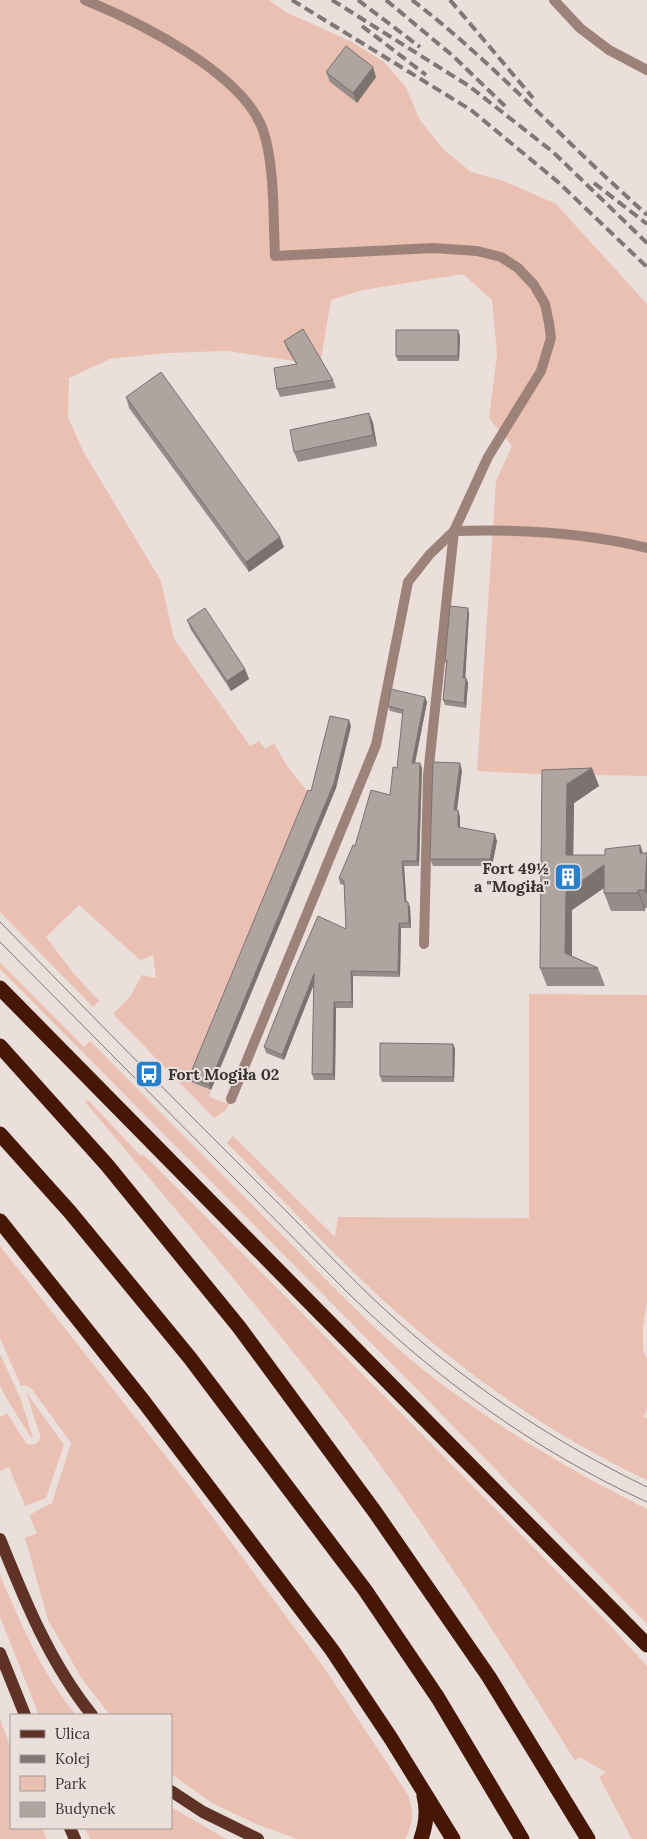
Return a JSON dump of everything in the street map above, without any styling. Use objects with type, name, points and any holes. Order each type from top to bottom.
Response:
[{"type":"highway","points":[[0,988],[647,1645]]},
{"type":"highway","points":[[0,1046],[107,1164],[239,1327],[375,1512],[484,1669],[588,1839]]},
{"type":"highway","points":[[0,1134],[70,1212],[164,1327],[269,1461],[371,1599],[438,1698],[522,1839]]},
{"type":"highway","points":[[0,1221],[144,1402],[332,1650],[453,1839]]},
{"type":"highway","points":[[421,1839],[426,1826],[426,1811],[422,1788]]},
{"type":"main road","points":[[0,1539],[32,1617],[68,1682],[91,1714]]},
{"type":"main road","points":[[0,1653],[25,1714]]},
{"type":"main road","points":[[172,1792],[211,1816],[258,1839]]},
{"type":"lane","points":[[85,0],[113,11],[197,57],[243,97],[255,113],[268,147],[275,256],[433,248],[476,251],[501,257],[518,268],[534,285],[545,304],[551,338],[541,371],[488,457],[454,531],[428,775],[424,944]]},
{"type":"lane","points":[[554,0],[580,28],[609,50],[647,70]]},
{"type":"lane","points":[[231,1099],[376,745],[408,582],[430,554],[454,531],[550,532],[620,542],[647,548]]},
{"type":"green space","points":[[0,0],[269,0],[286,12],[352,42],[384,62],[405,86],[420,120],[443,149],[471,172],[504,181],[556,204],[647,304],[647,776],[477,771],[496,481],[512,446],[489,418],[497,354],[492,300],[463,274],[363,290],[331,300],[320,365],[227,351],[166,353],[110,359],[69,378],[68,417],[83,451],[161,581],[174,639],[250,746],[259,741],[265,749],[274,743],[287,766],[310,795],[192,1082],[211,1091],[209,1097],[229,1104],[226,1110],[214,1118],[113,1014],[130,997],[142,975],[156,978],[153,955],[140,960],[79,905],[46,937],[75,975],[99,1001],[93,1007],[0,912]]},
{"type":"green space","points":[[0,962],[84,1047],[90,1041],[349,1303],[406,1356],[452,1392],[506,1429],[589,1479],[647,1509],[647,1624],[0,969]]},
{"type":"green space","points":[[529,994],[647,995],[647,1301],[643,1327],[643,1349],[647,1359],[647,1408],[644,1417],[647,1418],[647,1480],[584,1447],[523,1410],[437,1347],[362,1281],[227,1143],[233,1136],[335,1237],[338,1217],[529,1218]]},
{"type":"green space","points":[[88,1100],[140,1155],[144,1155],[309,1320],[607,1622],[647,1666],[647,1839],[632,1839],[599,1777],[606,1772],[579,1757],[575,1761],[476,1604],[424,1527],[336,1406],[266,1318],[85,1102]]},
{"type":"green space","points":[[0,1246],[187,1483],[323,1666],[408,1795],[412,1817],[405,1839],[297,1839],[256,1824],[212,1803],[172,1775],[172,1714],[109,1714],[82,1679],[48,1620],[25,1538],[37,1533],[29,1515],[52,1503],[71,1443],[31,1388],[24,1385],[21,1386],[0,1338]]},
{"type":"green space","points":[[0,1354],[21,1400],[33,1438],[5,1396],[0,1385]]},
{"type":"green space","points":[[26,1392],[64,1445],[46,1498],[25,1506],[9,1467],[0,1471],[0,1417],[7,1413],[26,1443],[31,1445],[38,1442],[40,1435]]},
{"type":"green space","points":[[0,1575],[24,1630],[43,1666],[75,1714],[39,1714],[0,1617]]},
{"type":"green space","points":[[0,1719],[10,1746],[10,1829],[42,1829],[47,1839],[0,1839]]},
{"type":"green space","points":[[172,1808],[226,1839],[90,1839],[85,1829],[172,1829]]},
{"type":"building","points":[[346,46],[373,67],[353,93],[326,72]]},
{"type":"building","points":[[303,329],[333,380],[277,389],[274,368],[297,364],[284,341]]},
{"type":"building","points":[[396,330],[458,330],[458,356],[396,356]]},
{"type":"building","points":[[161,372],[280,537],[246,562],[126,397]]},
{"type":"building","points":[[369,413],[373,435],[294,452],[290,430]]},
{"type":"building","points":[[450,606],[468,608],[463,678],[466,678],[464,703],[443,700]]},
{"type":"building","points":[[205,608],[245,669],[227,681],[187,620]]},
{"type":"building","points":[[391,689],[425,697],[412,763],[420,763],[417,861],[402,861],[405,902],[408,902],[409,923],[399,923],[398,972],[351,971],[352,1002],[334,1002],[333,1074],[312,1074],[314,974],[282,1055],[264,1047],[318,916],[346,929],[344,881],[339,878],[353,845],[355,846],[371,790],[390,795],[393,767],[397,768],[403,710],[388,706]]},
{"type":"building","points":[[330,716],[349,720],[334,783],[209,1085],[189,1077],[308,790],[311,791]]},
{"type":"building","points":[[433,762],[460,763],[454,810],[458,810],[458,827],[495,834],[490,859],[430,859]]},
{"type":"building","points":[[592,768],[567,784],[566,855],[605,855],[605,849],[640,845],[640,853],[647,853],[645,890],[638,890],[638,893],[604,893],[604,865],[566,892],[565,953],[598,968],[540,968],[542,770]]},
{"type":"building","points":[[380,1043],[453,1044],[453,1077],[380,1076]]},
{"type":"tram line","points":[[0,922],[352,1279],[412,1334],[475,1384],[541,1429],[647,1487]]},
{"type":"tram line","points":[[0,942],[346,1291],[414,1353],[487,1410],[526,1436],[565,1460],[647,1502]]},
{"type":"railway","points":[[292,0],[471,110],[558,182],[647,267]]},
{"type":"railway","points":[[332,0],[469,86],[553,152],[647,243]]},
{"type":"railway","points":[[358,0],[420,47]]},
{"type":"railway","points":[[386,0],[453,56],[505,106]]},
{"type":"railway","points":[[412,0],[491,67],[647,215]]},
{"type":"railway","points":[[450,0],[533,98]]},
{"type":"railway","points":[[362,26],[426,75]]},
{"type":"railway","points":[[594,183],[647,224]]},
{"type":"place","name":"Fort 49½ a \"Mogiła\"","points":[[568,877]]},
{"type":"place","name":"Fort Mogiła 02","points":[[149,1074]]}]
